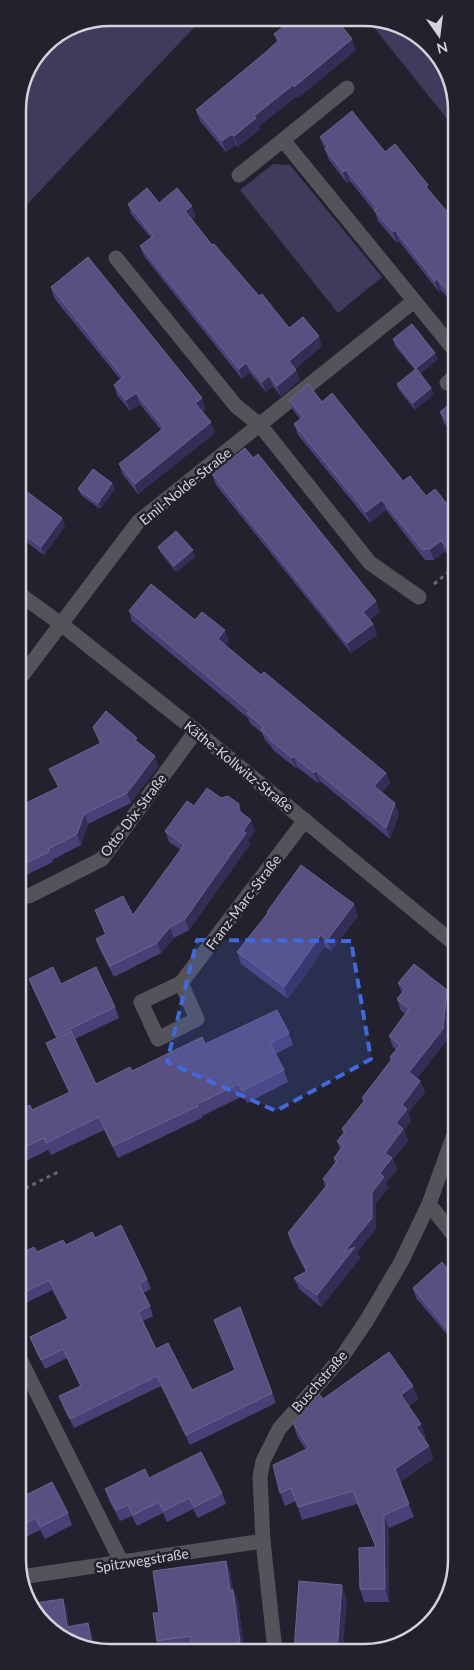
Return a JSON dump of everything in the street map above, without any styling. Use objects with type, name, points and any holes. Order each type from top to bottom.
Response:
[{"type":"street","points":[[239,175],[346,88]]},
{"type":"street","points":[[283,140],[448,342]]},
{"type":"street","points":[[116,258],[236,406],[260,425],[370,563],[418,597]]},
{"type":"street","name":"Emil-Nolde-Straße","points":[[26,670],[138,522],[414,301]]},
{"type":"street","name":"Käthe-Kollwitz-Straße","points":[[26,598],[196,731],[448,938]]},
{"type":"street","name":"Otto-Dix-Straße","points":[[28,896],[102,858],[196,731]]},
{"type":"street","name":"Franz-Marc-Straße","points":[[180,983],[305,820]]},
{"type":"street","name":"Buschstraße","points":[[274,1644],[263,1541],[260,1477],[263,1461],[279,1429],[342,1356],[401,1262],[429,1204],[448,1151]]},
{"type":"street","points":[[429,1204],[448,1228]]},
{"type":"street","points":[[26,1371],[122,1563]]},
{"type":"street","name":"Spitzwegstraße","points":[[28,1576],[263,1541]]},
{"type":"path","points":[[418,597],[448,573]]},
{"type":"path","points":[[26,1188],[58,1172]]},
{"type":"highlighted area","points":[[197,940],[351,941],[371,1059],[276,1111],[167,1062]]},
{"type":"shaded area","points":[[195,26],[26,206],[26,105],[35,73],[55,47],[83,31],[100,27]]},
{"type":"shaded area","points":[[374,27],[396,33],[414,43],[414,60],[431,60],[443,83],[448,120]]},
{"type":"shaded area","points":[[273,164],[290,165],[382,277],[338,313],[240,190]]},
{"type":"building","points":[[284,26],[342,26],[352,39],[294,87],[293,85],[254,116],[256,118],[234,136],[232,134],[222,141],[196,110],[279,40],[274,34]]},
{"type":"building","points":[[352,111],[385,152],[395,144],[428,185],[426,187],[448,213],[448,292],[437,279],[435,281],[395,230],[393,232],[374,210],[377,208],[346,170],[343,172],[325,149],[328,147],[320,137]]},
{"type":"building","points":[[147,188],[159,203],[177,188],[192,206],[185,211],[212,245],[214,244],[259,296],[262,294],[289,328],[303,317],[319,336],[289,361],[296,370],[277,386],[269,376],[262,382],[246,363],[239,369],[140,246],[153,236],[128,204]]},
{"type":"building","points":[[88,257],[202,398],[195,403],[211,422],[135,484],[119,464],[164,428],[136,393],[126,400],[114,385],[123,377],[51,287]]},
{"type":"building","points":[[412,324],[435,353],[416,368],[431,388],[413,403],[397,384],[416,369],[393,339]]},
{"type":"building","points":[[308,384],[322,402],[332,393],[403,481],[410,476],[426,496],[435,489],[448,505],[448,549],[441,541],[430,549],[422,549],[382,500],[366,512],[294,424],[303,417],[289,400]]},
{"type":"building","points":[[448,406],[448,422],[440,412]]},
{"type":"building","points":[[245,448],[253,458],[258,454],[376,601],[363,612],[373,624],[347,643],[212,474]]},
{"type":"building","points":[[93,469],[112,483],[98,503],[78,489]]},
{"type":"building","points":[[26,491],[62,518],[41,547],[26,536]]},
{"type":"building","points":[[176,531],[193,550],[174,566],[158,547]]},
{"type":"building","points":[[151,584],[195,620],[202,612],[225,630],[218,639],[261,675],[264,672],[386,773],[374,786],[395,803],[386,828],[316,771],[314,773],[269,739],[261,730],[263,727],[247,713],[249,711],[129,611]]},
{"type":"building","points":[[106,711],[137,738],[135,740],[155,756],[127,793],[84,814],[77,834],[48,849],[49,852],[26,863],[26,803],[59,787],[49,769],[101,743],[93,727]]},
{"type":"building","points":[[207,788],[221,798],[228,796],[239,804],[239,811],[251,820],[243,831],[246,833],[185,919],[170,927],[157,943],[110,966],[96,939],[106,934],[95,910],[123,896],[133,915],[184,845],[165,831],[187,801],[194,806]]},
{"type":"building","points":[[301,865],[354,904],[327,940],[321,935],[284,987],[237,952],[268,913]]},
{"type":"building","points":[[414,964],[447,990],[443,1029],[409,1072],[420,1081],[402,1105],[407,1109],[396,1123],[403,1129],[385,1153],[392,1158],[380,1173],[384,1177],[372,1192],[372,1218],[344,1252],[355,1247],[317,1295],[294,1278],[307,1271],[288,1233],[328,1184],[323,1179],[337,1161],[334,1158],[343,1146],[337,1141],[345,1132],[342,1129],[365,1100],[362,1098],[392,1059],[390,1057],[400,1045],[389,1036],[409,1009],[397,999],[405,989],[398,983]]},
{"type":"building","points":[[53,967],[61,984],[96,967],[115,1007],[56,1036],[29,979]]},
{"type":"building","points":[[277,1010],[289,1033],[270,1043],[284,1070],[242,1091],[239,1084],[197,1104],[198,1106],[113,1146],[99,1117],[46,1143],[44,1138],[26,1146],[26,1107],[30,1105],[32,1110],[70,1092],[46,1043],[71,1031],[96,1084],[130,1067],[132,1071],[202,1037],[205,1044]]},
{"type":"building","points":[[121,1225],[147,1279],[139,1284],[150,1306],[138,1312],[156,1349],[168,1343],[192,1390],[235,1370],[214,1320],[240,1307],[272,1393],[186,1435],[157,1376],[70,1419],[59,1396],[81,1386],[63,1349],[41,1360],[30,1337],[69,1318],[49,1280],[26,1292],[26,1251],[34,1247],[37,1252],[63,1240],[66,1245],[92,1232],[95,1238]]},
{"type":"building","points":[[442,1262],[448,1269],[448,1330],[413,1288]]},
{"type":"building","points":[[389,1352],[413,1386],[401,1395],[421,1424],[416,1427],[429,1446],[395,1469],[409,1504],[384,1515],[385,1589],[360,1589],[359,1548],[376,1547],[353,1491],[298,1507],[291,1488],[280,1493],[273,1465],[309,1448],[293,1423],[319,1394],[323,1399]]},
{"type":"building","points":[[201,1452],[222,1493],[194,1507],[189,1498],[163,1511],[159,1502],[133,1515],[128,1505],[116,1510],[105,1489],[145,1469],[149,1478]]},
{"type":"building","points":[[52,1482],[68,1513],[40,1527],[36,1518],[26,1523],[26,1495]]},
{"type":"building","points":[[226,1561],[230,1590],[233,1590],[240,1642],[237,1642],[237,1644],[191,1644],[191,1636],[157,1641],[153,1613],[159,1613],[153,1571]]},
{"type":"building","points":[[299,1581],[342,1585],[338,1644],[294,1644]]},
{"type":"building","points":[[63,1599],[67,1627],[88,1623],[91,1641],[73,1635],[59,1626],[38,1602]]}]
